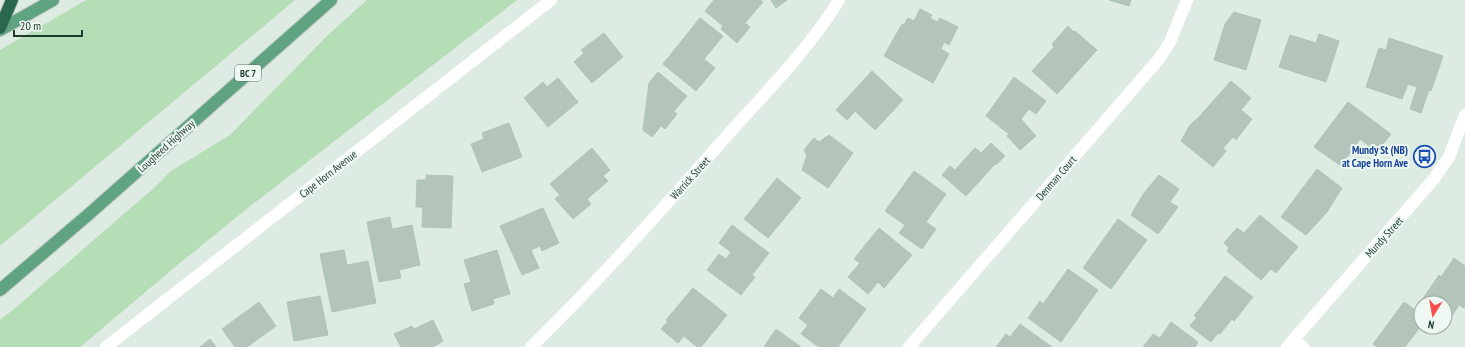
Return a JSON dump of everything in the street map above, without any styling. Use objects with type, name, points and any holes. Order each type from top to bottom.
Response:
[{"type":"highway","points":[[0,29],[12,0]]},
{"type":"main road","points":[[0,29],[53,0]]},
{"type":"main road","name":"Lougheed Highway","points":[[0,290],[90,214],[331,0]]},
{"type":"street","name":"Cape Horn Avenue","points":[[106,347],[551,0]]},
{"type":"street","name":"Warrick Street","points":[[530,347],[571,307],[699,168],[791,64],[818,31],[839,0]]},
{"type":"street","name":"Denman Court","points":[[909,347],[1159,59],[1170,42],[1187,0]]},
{"type":"street","name":"Mundy Street","points":[[1294,345],[1433,180],[1449,157],[1465,115]]},
{"type":"green space","points":[[86,0],[295,0],[0,246],[0,50]]},
{"type":"green space","points":[[367,0],[517,0],[249,207],[80,347],[0,347],[0,320],[154,188],[171,171],[230,135],[329,34]]},
{"type":"building","points":[[714,0],[760,0],[763,2],[745,23],[750,27],[737,43],[721,29],[723,26],[705,11]]},
{"type":"building","points":[[771,0],[787,0],[776,8]]},
{"type":"building","points":[[1109,0],[1131,0],[1129,6]]},
{"type":"building","points":[[920,9],[932,15],[930,18],[937,22],[940,18],[958,27],[949,45],[944,42],[941,49],[949,54],[933,83],[884,56],[902,24],[904,25],[908,18],[914,21]]},
{"type":"building","points":[[1234,12],[1261,20],[1246,70],[1214,60],[1225,24]]},
{"type":"building","points":[[700,18],[723,36],[704,59],[715,68],[696,91],[663,64]]},
{"type":"building","points":[[1068,26],[1097,50],[1057,94],[1032,71],[1054,47],[1052,44]]},
{"type":"building","points":[[604,33],[623,57],[592,83],[574,62],[584,53],[581,50]]},
{"type":"building","points":[[1319,34],[1339,41],[1326,82],[1279,67],[1290,35],[1316,43]]},
{"type":"building","points":[[1389,38],[1443,56],[1431,91],[1429,90],[1421,113],[1410,109],[1417,87],[1408,84],[1402,99],[1366,87],[1379,48],[1386,50]]},
{"type":"building","points":[[872,71],[903,100],[875,130],[855,111],[847,120],[836,110]]},
{"type":"building","points":[[658,72],[687,96],[674,111],[677,114],[665,129],[661,126],[652,137],[643,130],[649,83]]},
{"type":"building","points":[[1014,77],[1046,101],[1036,114],[1029,109],[1021,119],[1036,136],[1020,150],[1007,136],[1009,134],[986,116]]},
{"type":"building","points":[[558,78],[578,102],[548,127],[524,98],[543,82],[547,87]]},
{"type":"building","points":[[1231,81],[1251,98],[1241,110],[1252,119],[1236,140],[1233,137],[1223,148],[1226,151],[1213,167],[1181,141],[1190,125]]},
{"type":"building","points":[[1348,102],[1391,134],[1377,152],[1360,139],[1341,166],[1314,147]]},
{"type":"building","points":[[509,123],[522,157],[482,172],[471,144],[484,139],[482,133]]},
{"type":"building","points":[[829,135],[853,153],[828,188],[802,170],[807,155],[804,151],[807,146],[814,138],[819,142]]},
{"type":"building","points":[[991,143],[1005,156],[996,165],[995,164],[966,196],[942,175],[950,166],[955,170],[975,148],[981,153]]},
{"type":"building","points":[[592,148],[610,170],[603,176],[608,181],[587,199],[591,204],[573,219],[555,199],[560,195],[550,184]]},
{"type":"building","points":[[1317,169],[1342,188],[1327,212],[1306,235],[1281,217]]},
{"type":"building","points":[[914,171],[946,194],[926,222],[936,229],[922,249],[899,233],[905,225],[885,211]]},
{"type":"building","points":[[426,175],[453,176],[451,228],[422,227],[423,207],[416,207],[417,180],[426,180]]},
{"type":"building","points":[[1159,175],[1179,189],[1170,202],[1178,207],[1158,234],[1131,215],[1144,193]]},
{"type":"building","points":[[777,178],[801,198],[768,238],[744,219]]},
{"type":"building","points":[[543,208],[559,243],[542,251],[540,246],[531,250],[539,268],[522,275],[500,226]]},
{"type":"building","points":[[1260,215],[1298,247],[1276,273],[1271,269],[1261,280],[1227,251],[1229,248],[1224,243],[1237,228],[1244,233]]},
{"type":"building","points":[[390,217],[392,229],[412,225],[420,265],[399,270],[401,278],[379,282],[367,222]]},
{"type":"building","points":[[1118,219],[1147,240],[1111,289],[1083,268]]},
{"type":"building","points":[[732,225],[769,253],[752,275],[755,277],[741,295],[707,270],[719,254],[726,259],[731,252],[719,243]]},
{"type":"building","points":[[879,228],[912,255],[884,288],[878,282],[868,294],[848,277],[860,263],[854,259]]},
{"type":"building","points":[[344,250],[347,265],[368,261],[376,303],[332,312],[320,254]]},
{"type":"building","points":[[497,250],[510,294],[493,299],[494,304],[472,311],[464,284],[471,282],[464,260]]},
{"type":"building","points":[[1454,258],[1465,266],[1465,306],[1464,308],[1459,305],[1453,314],[1453,295],[1425,295],[1439,275],[1441,277]]},
{"type":"building","points":[[1068,269],[1098,290],[1061,342],[1028,318],[1040,301],[1043,304]]},
{"type":"building","points":[[1225,276],[1253,297],[1234,321],[1232,319],[1220,334],[1218,333],[1211,342],[1190,326],[1197,317],[1194,316]]},
{"type":"building","points":[[693,288],[727,315],[701,347],[697,347],[684,336],[678,343],[661,329],[668,321],[666,320]]},
{"type":"building","points":[[821,289],[833,298],[839,289],[866,309],[838,347],[819,347],[801,334],[808,325],[799,318]]},
{"type":"building","points":[[320,296],[328,335],[294,341],[287,302]]},
{"type":"building","points":[[259,302],[276,326],[247,347],[235,347],[222,329]]},
{"type":"building","points":[[1404,302],[1413,308],[1414,335],[1405,347],[1377,347],[1373,344]]},
{"type":"building","points":[[433,320],[443,341],[433,347],[401,347],[394,334],[412,326],[414,329]]},
{"type":"building","points":[[1171,322],[1198,342],[1195,347],[1143,347],[1153,334],[1160,338]]},
{"type":"building","points":[[1020,324],[1052,347],[996,347],[1006,334],[1010,337]]},
{"type":"building","points":[[776,329],[801,347],[764,347]]},
{"type":"building","points":[[210,339],[216,347],[200,347]]},
{"type":"place","name":"Mundy St (NB) at Cape Horn Ave","points":[[1424,156]]}]
